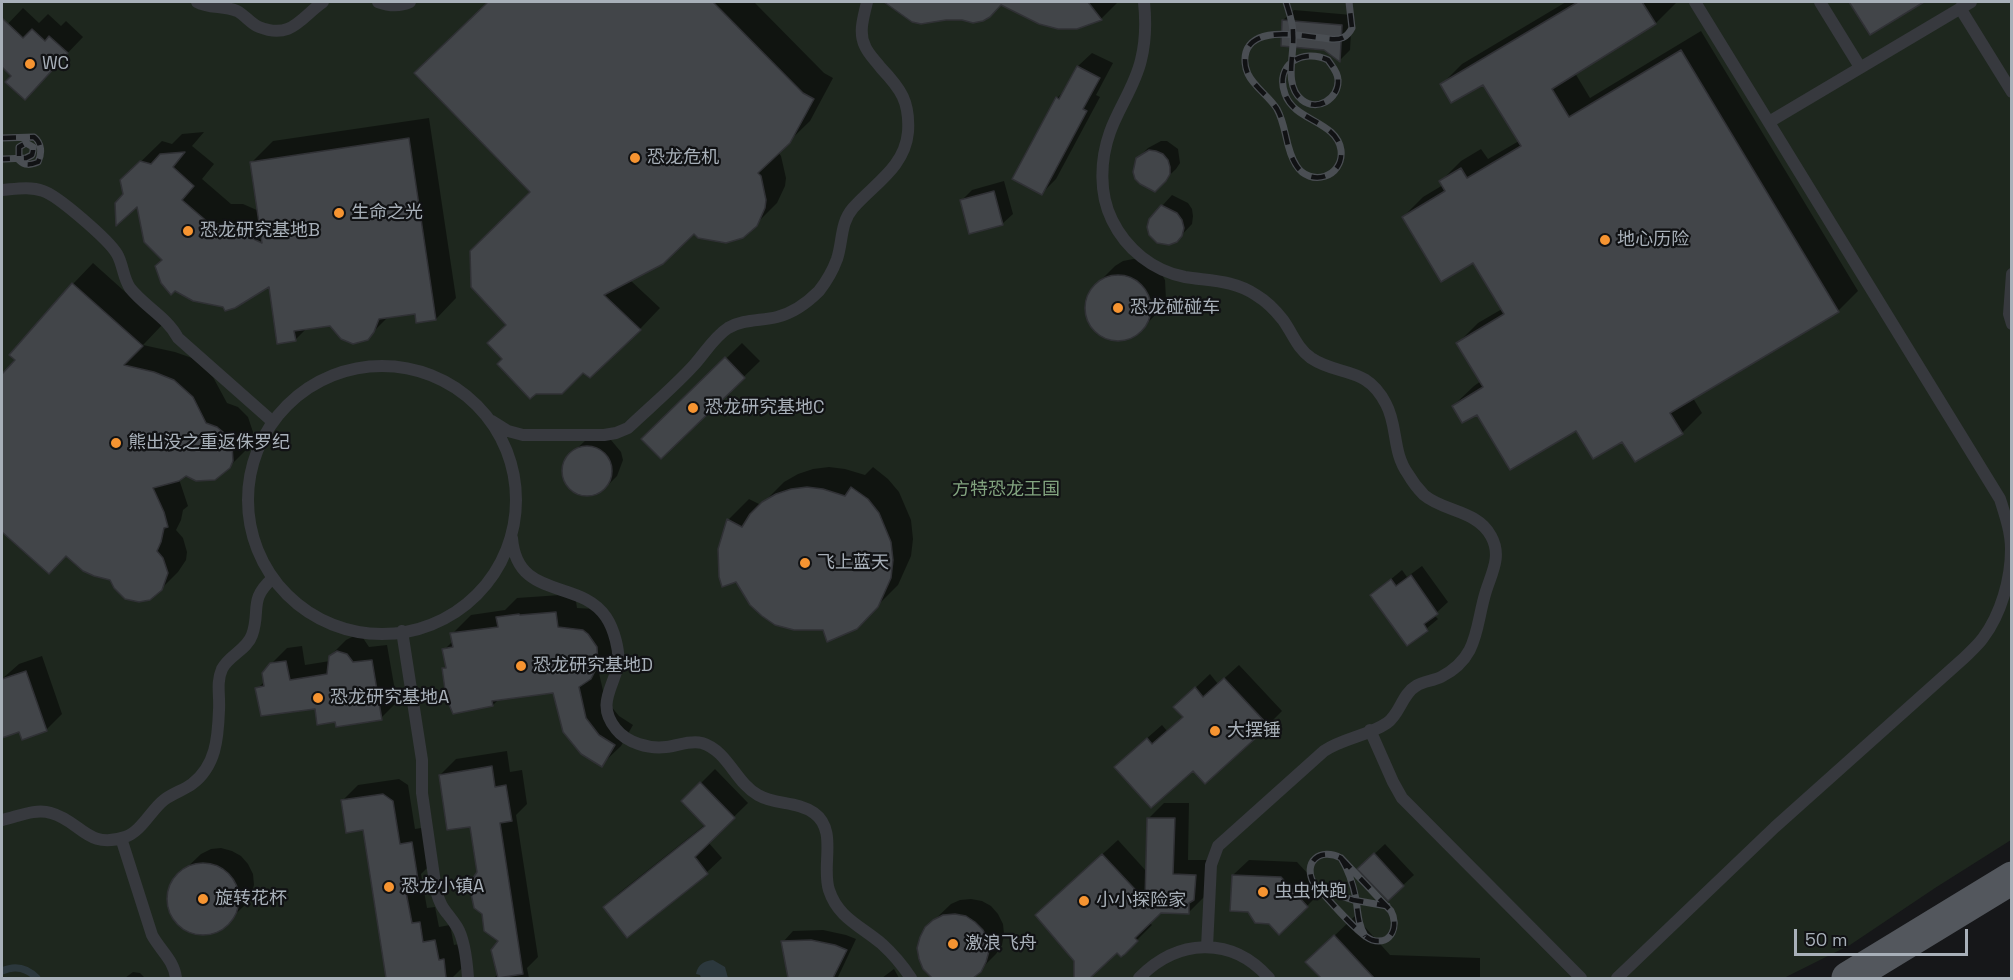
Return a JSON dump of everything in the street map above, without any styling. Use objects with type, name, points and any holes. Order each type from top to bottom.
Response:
[{"type":"main road","points":[[1848,978],[2012,878]]},
{"type":"lane","points":[[196,2],[236,11],[257,27],[283,30],[294,27],[323,2]]},
{"type":"lane","points":[[378,2],[398,6],[410,2]]},
{"type":"lane","points":[[487,417],[508,455],[514,477],[516,499],[511,532],[500,562],[488,581],[456,611],[436,622],[402,631],[372,633],[329,622],[309,612],[291,599],[273,578],[255,544],[249,523],[247,501],[249,478],[254,457],[263,437],[290,402],[307,388],[348,370],[369,367],[403,368],[434,377],[454,387],[471,401],[498,427],[524,435],[616,433],[628,428],[695,364],[706,349],[728,328],[742,322],[777,317],[807,302],[820,289],[837,260],[843,224],[852,209],[894,166],[903,153],[908,135],[907,103],[897,85],[864,46],[862,21],[867,2]]},
{"type":"lane","points":[[1144,2],[1146,21],[1141,60],[1128,95],[1109,133],[1103,167],[1103,195],[1121,236],[1132,248],[1158,268],[1186,277],[1227,282],[1256,294],[1271,306],[1300,348],[1309,357],[1320,363],[1351,372],[1377,390],[1391,417],[1400,461],[1416,485],[1425,495],[1469,516],[1480,524],[1490,533],[1497,554],[1496,566],[1486,591],[1478,633],[1472,647],[1452,669],[1440,677],[1415,686],[1388,722],[1333,744],[1218,846],[1211,865],[1207,947]]},
{"type":"lane","points":[[1617,978],[1775,827],[1964,658],[1984,637],[2006,604],[2011,549],[2008,526],[2000,499],[1695,2]]},
{"type":"lane","points":[[1820,2],[1860,67]]},
{"type":"lane","points":[[1769,122],[1965,5],[2012,92]]},
{"type":"lane","points":[[2,190],[34,189],[45,191],[57,198],[111,245],[121,262],[128,285],[170,325],[178,338],[273,422]]},
{"type":"lane","points":[[2012,274],[2009,314],[2012,324]]},
{"type":"lane","points":[[511,532],[516,558],[531,577],[542,584],[588,600],[607,618],[618,652],[618,664],[606,696],[607,709],[616,729],[637,744],[666,747],[690,742],[714,749],[726,759],[745,785],[758,795],[769,800],[796,804],[816,814],[826,833],[826,875],[833,902],[853,925],[881,943],[911,978]]},
{"type":"lane","points":[[2,820],[31,812],[49,812],[68,820],[85,835],[99,840],[127,837],[138,829],[164,800],[191,785],[212,761],[219,709],[218,680],[223,667],[252,638],[258,594],[273,578]]},
{"type":"lane","points":[[402,631],[422,760],[422,793],[436,890],[440,905],[457,927],[462,941],[468,978]]},
{"type":"lane","points":[[1370,730],[1402,798],[1581,978]]},
{"type":"lane","points":[[121,838],[152,935],[158,946],[168,956],[176,978]]},
{"type":"lane","points":[[1139,978],[1165,957],[1181,950],[1207,947],[1232,951],[1247,959],[1269,978]]},
{"type":"green space","name":"方特恐龙王国","points":[[2,2],[2011,2],[2011,840],[1850,945],[1784,978],[2,978]]},
{"type":"shaded area","points":[[713,960],[725,967],[728,978],[701,978],[696,974],[702,964]]},
{"type":"building","name":"恐龙危机","points":[[488,2],[713,2],[803,93],[814,99],[790,143],[758,173],[761,176],[766,200],[757,226],[743,238],[726,243],[698,238],[694,234],[663,264],[604,295],[641,330],[590,378],[583,373],[562,394],[536,394],[530,399],[497,364],[502,359],[487,343],[506,325],[471,287],[470,251],[530,192],[414,73]]},
{"type":"building","points":[[884,2],[1088,2],[1102,20],[1077,29],[1058,29],[1039,24],[1001,5],[983,21],[973,23],[946,20],[921,24],[912,22]]},
{"type":"building","name":"地心历险","points":[[1578,2],[1642,2],[1656,24],[1552,89],[1569,117],[1681,50],[1839,312],[1670,413],[1683,434],[1635,462],[1622,442],[1593,459],[1576,431],[1510,470],[1477,415],[1462,423],[1452,406],[1483,387],[1456,343],[1504,314],[1473,263],[1441,282],[1402,217],[1445,191],[1439,181],[1461,168],[1467,178],[1521,146],[1483,85],[1451,103],[1440,84]]},
{"type":"building","points":[[1849,2],[1924,2],[1870,35]]},
{"type":"building","name":"WC","points":[[2,18],[23,38],[32,29],[45,41],[49,36],[68,53],[25,100],[5,82],[11,76],[2,67]]},
{"type":"building","points":[[1282,20],[1342,25],[1340,62],[1324,50],[1281,46]]},
{"type":"building","points":[[1077,66],[1100,78],[1083,109],[1087,111],[1042,195],[1012,179],[1056,97],[1059,99]]},
{"type":"building","name":"生命之光","points":[[409,138],[436,320],[416,323],[415,314],[379,319],[368,340],[353,344],[341,339],[330,326],[294,331],[296,341],[277,344],[269,287],[235,308],[225,311],[223,307],[193,301],[175,291],[171,295],[161,283],[155,266],[162,260],[144,242],[137,207],[116,226],[115,203],[123,194],[120,180],[140,161],[151,164],[160,154],[185,152],[173,167],[194,186],[182,200],[210,224],[222,224],[262,243],[250,162]]},
{"type":"building","points":[[1149,150],[1163,154],[1170,167],[1170,174],[1166,181],[1155,192],[1140,184],[1133,172],[1136,158]]},
{"type":"building","points":[[994,191],[1003,225],[969,234],[960,200]]},
{"type":"building","points":[[1161,205],[1177,213],[1184,228],[1177,242],[1169,245],[1157,243],[1149,235],[1147,227],[1149,219]]},
{"type":"building","name":"恐龙碰碰车","points":[[1111,275],[1125,275],[1137,280],[1146,289],[1151,308],[1149,321],[1142,332],[1125,341],[1111,341],[1099,336],[1090,327],[1085,315],[1085,301],[1090,289],[1099,280]]},
{"type":"building","name":"熊出没之重返侏罗纪","points":[[72,283],[143,346],[124,365],[154,372],[174,380],[193,397],[206,423],[223,432],[232,445],[233,461],[230,468],[215,480],[196,481],[186,476],[179,481],[153,488],[168,527],[164,528],[157,551],[163,558],[168,573],[162,590],[150,600],[139,602],[125,599],[114,588],[110,580],[83,571],[66,556],[49,574],[2,532],[2,374],[15,360],[9,355]]},
{"type":"building","name":"恐龙研究基地C","points":[[725,357],[745,378],[661,459],[641,439]]},
{"type":"building","points":[[582,446],[592,446],[605,453],[612,466],[612,476],[605,489],[592,496],[582,496],[573,492],[566,485],[562,476],[562,466],[566,457],[573,450]]},
{"type":"building","name":"飞上蓝天","points":[[807,487],[845,496],[851,487],[868,499],[879,513],[891,542],[893,560],[891,578],[878,607],[857,629],[827,642],[823,630],[794,630],[775,625],[750,605],[736,582],[722,587],[719,577],[718,549],[727,519],[742,527],[750,514],[762,502],[791,489]]},
{"type":"building","points":[[1411,575],[1438,614],[1424,624],[1428,631],[1407,646],[1370,595],[1391,579],[1396,586]]},
{"type":"building","name":"恐龙研究基地D","points":[[556,612],[558,627],[583,630],[597,647],[598,664],[595,671],[591,679],[579,687],[586,718],[599,735],[615,745],[602,767],[581,754],[563,732],[553,693],[492,701],[493,706],[453,714],[446,697],[442,668],[446,668],[442,649],[453,647],[450,633],[498,627],[496,617]]},
{"type":"building","name":"恐龙研究基地A","points":[[337,651],[347,654],[353,662],[372,660],[382,720],[336,727],[335,722],[317,725],[315,709],[261,716],[255,688],[264,686],[262,673],[270,663],[286,661],[290,680],[327,674],[329,656]]},
{"type":"building","points":[[26,671],[47,731],[22,740],[19,732],[2,738],[2,679]]},
{"type":"building","name":"大摆锤","points":[[1224,678],[1269,726],[1205,784],[1193,771],[1151,808],[1114,767],[1147,738],[1152,744],[1183,717],[1173,707],[1195,687],[1203,697]]},
{"type":"building","points":[[492,766],[495,787],[506,785],[512,821],[500,823],[523,974],[498,978],[491,950],[498,941],[484,931],[482,914],[474,908],[469,884],[477,872],[470,827],[447,830],[439,775]]},
{"type":"building","points":[[700,782],[735,818],[695,857],[708,874],[627,938],[603,907],[705,826],[681,801]]},
{"type":"building","name":"恐龙小镇A","points":[[383,794],[393,801],[400,844],[412,842],[418,880],[404,882],[412,923],[420,922],[423,942],[435,940],[439,960],[444,959],[446,978],[386,978],[363,830],[346,833],[341,800]]},
{"type":"building","points":[[1147,818],[1175,818],[1173,874],[1196,875],[1194,900],[1189,903],[1189,914],[1161,913],[1135,938],[1138,941],[1121,957],[1117,953],[1090,978],[1074,978],[1074,961],[1035,915],[1102,854],[1145,900]]},
{"type":"building","points":[[1374,853],[1404,886],[1388,901],[1357,869]]},
{"type":"building","name":"旋转花杯","points":[[203,863],[223,869],[233,879],[239,899],[233,919],[223,929],[203,935],[183,929],[173,919],[167,899],[173,879],[183,869]]},
{"type":"building","name":"虫虫快跑","points":[[1232,875],[1281,877],[1308,907],[1279,935],[1269,924],[1255,923],[1248,912],[1230,911]]},
{"type":"building","name":"激浪飞舟","points":[[943,915],[966,916],[983,930],[988,940],[989,951],[986,962],[981,972],[973,978],[932,978],[923,969],[919,959],[917,948],[920,937],[925,927],[933,920]]},
{"type":"building","points":[[1334,935],[1374,978],[1321,978],[1305,962]]},
{"type":"building","points":[[811,940],[847,950],[833,978],[788,978],[781,941]]},
{"type":"waterway","points":[[2,971],[12,968],[21,969],[37,978]]},
{"type":"railway","points":[[1286,2],[1293,29],[1293,33],[1293,41],[1292,59],[1291,69],[1291,78],[1296,94],[1302,100],[1314,105],[1326,102],[1335,93],[1338,77],[1328,60],[1309,56],[1293,61],[1287,67],[1284,74],[1285,94],[1290,103],[1332,133],[1338,140],[1341,159],[1337,167],[1332,173],[1317,177],[1309,176],[1296,165],[1277,109],[1251,79],[1247,72],[1245,55],[1251,43],[1270,35],[1283,34],[1296,35],[1334,39],[1343,38],[1352,28],[1349,2]]},
{"type":"railway","points":[[2,138],[34,137],[39,142],[41,152],[38,162],[32,164],[21,162],[19,160],[19,147],[26,143],[33,147],[32,155],[26,158],[4,159],[2,159]]},
{"type":"railway","points":[[1341,858],[1391,911],[1394,928],[1385,940],[1372,940],[1366,937],[1359,931],[1314,884],[1311,876],[1310,869],[1315,859],[1326,854],[1341,858],[1352,883],[1365,936]]},
{"type":"railway","points":[[1323,890],[1353,900],[1387,906]]},
{"type":"place","name":"WC","points":[[30,64]]},
{"type":"place","name":"恐龙危机","points":[[635,158]]},
{"type":"place","name":"生命之光","points":[[339,213]]},
{"type":"place","name":"恐龙研究基地B","points":[[188,231]]},
{"type":"place","name":"地心历险","points":[[1605,240]]},
{"type":"place","name":"恐龙碰碰车","points":[[1118,308]]},
{"type":"place","name":"恐龙研究基地C","points":[[693,408]]},
{"type":"place","name":"熊出没之重返侏罗纪","points":[[116,443]]},
{"type":"place","name":"飞上蓝天","points":[[805,563]]},
{"type":"place","name":"恐龙研究基地D","points":[[521,666]]},
{"type":"place","name":"恐龙研究基地A","points":[[318,698]]},
{"type":"place","name":"大摆锤","points":[[1215,731]]},
{"type":"place","name":"恐龙小镇A","points":[[389,887]]},
{"type":"place","name":"虫虫快跑","points":[[1263,892]]},
{"type":"place","name":"旋转花杯","points":[[203,899]]},
{"type":"place","name":"小小探险家","points":[[1084,901]]},
{"type":"place","name":"激浪飞舟","points":[[953,944]]}]
